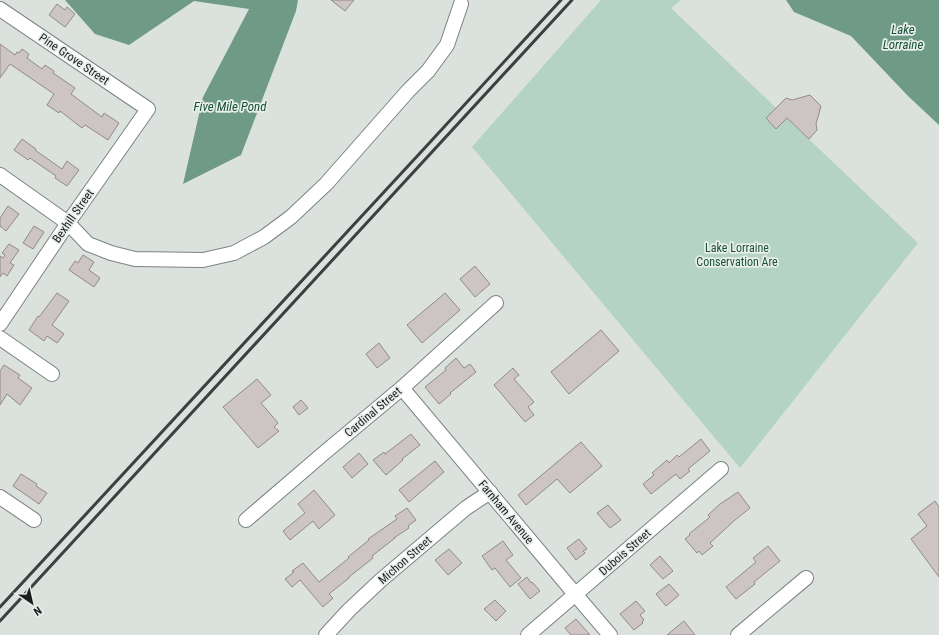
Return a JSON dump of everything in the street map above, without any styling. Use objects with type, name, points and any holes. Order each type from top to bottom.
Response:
[{"type":"street","points":[[0,175],[68,223],[88,244],[112,254],[135,259],[203,260],[234,253],[264,237],[291,218],[326,184],[408,91],[428,71],[447,45],[461,4]]},
{"type":"street","name":"Pine Grove Street","points":[[0,9],[148,109]]},
{"type":"street","name":"Bexhill Street","points":[[0,324],[68,223],[148,109]]},
{"type":"street","name":"Cardinal Street","points":[[246,520],[402,388],[496,303]]},
{"type":"street","points":[[0,338],[52,374]]},
{"type":"street","name":"Farnham Avenue","points":[[402,388],[610,635]]},
{"type":"street","name":"Dubois Street","points":[[528,635],[721,468]]},
{"type":"street","name":"Michon Street","points":[[326,635],[349,610],[381,580],[466,508],[490,492]]},
{"type":"street","points":[[0,497],[34,520]]},
{"type":"street","points":[[738,635],[806,578]]},
{"type":"green space","name":"Lake Lorraine Conservation Are","points":[[601,0],[681,0],[671,8],[918,243],[740,468],[472,147]]},
{"type":"water","name":"Five Mile Pond","points":[[65,0],[298,0],[296,11],[241,155],[183,184],[203,97],[249,9],[194,1],[129,45],[95,34]]},
{"type":"water","name":"Lake Lorraine","points":[[786,0],[939,0],[939,125],[908,96],[851,36],[794,12]]},
{"type":"building","points":[[331,0],[354,0],[345,11]]},
{"type":"building","points":[[57,4],[65,10],[67,7],[75,14],[65,27],[49,15]]},
{"type":"building","points":[[0,44],[15,55],[22,49],[29,54],[27,58],[42,69],[45,65],[54,71],[53,73],[75,88],[71,94],[102,117],[104,113],[119,123],[108,140],[85,125],[82,128],[60,111],[59,113],[47,105],[54,94],[10,64],[0,78]]},
{"type":"building","points":[[810,95],[821,106],[816,124],[817,130],[809,139],[787,118],[776,129],[766,118],[786,98],[792,100]]},
{"type":"building","points":[[22,139],[62,169],[67,161],[79,170],[67,186],[55,178],[56,176],[30,158],[28,160],[14,150]]},
{"type":"building","points":[[8,206],[19,214],[6,231],[0,226],[0,218]]},
{"type":"building","points":[[34,226],[44,232],[33,249],[23,243]]},
{"type":"building","points":[[9,244],[19,250],[10,263],[14,265],[7,276],[3,273],[0,277],[0,256],[3,258],[5,255],[2,253]]},
{"type":"building","points":[[83,255],[94,262],[89,270],[100,278],[94,287],[69,270],[75,261],[78,263]]},
{"type":"building","points":[[475,266],[490,284],[475,297],[460,279]]},
{"type":"building","points":[[57,293],[69,301],[52,325],[64,334],[57,343],[47,336],[44,341],[29,330],[38,316],[39,317]]},
{"type":"building","points":[[445,293],[460,310],[422,343],[407,325]]},
{"type":"building","points":[[601,330],[619,351],[569,394],[551,372]]},
{"type":"building","points":[[379,343],[390,358],[377,368],[366,354]]},
{"type":"building","points":[[456,358],[464,368],[470,364],[476,372],[439,404],[425,387],[446,370],[445,368]]},
{"type":"building","points":[[4,365],[20,375],[18,378],[32,388],[20,405],[7,394],[0,405],[0,371]]},
{"type":"building","points":[[513,368],[519,375],[514,379],[534,402],[528,407],[534,415],[525,422],[494,385]]},
{"type":"building","points":[[257,379],[271,395],[261,403],[278,423],[274,427],[279,431],[258,448],[223,407]]},
{"type":"building","points":[[301,400],[308,408],[299,415],[293,407]]},
{"type":"building","points":[[411,434],[420,445],[402,459],[403,460],[386,475],[373,460],[384,452],[385,454]]},
{"type":"building","points":[[701,439],[710,451],[688,469],[690,471],[680,479],[676,474],[651,494],[643,484],[654,475],[652,473],[667,460],[669,463],[677,455],[679,457]]},
{"type":"building","points":[[581,442],[602,466],[570,493],[557,479],[526,505],[518,495]]},
{"type":"building","points":[[359,453],[368,464],[352,478],[343,467]]},
{"type":"building","points":[[435,461],[444,472],[409,502],[399,490]]},
{"type":"building","points":[[21,474],[37,484],[36,486],[47,493],[39,504],[13,486]]},
{"type":"building","points":[[314,490],[335,515],[319,529],[313,521],[290,540],[283,531],[305,513],[298,504]]},
{"type":"building","points":[[738,492],[750,508],[710,543],[713,546],[702,555],[699,551],[697,553],[685,539],[710,517],[708,515],[720,504]]},
{"type":"building","points":[[935,501],[939,507],[939,577],[911,539],[927,526],[918,514]]},
{"type":"building","points":[[608,505],[621,520],[610,528],[597,513]]},
{"type":"building","points":[[407,508],[416,520],[408,526],[409,528],[372,556],[373,558],[329,594],[333,598],[323,607],[300,580],[292,587],[285,579],[294,572],[292,571],[303,563],[319,582],[349,558],[348,557],[369,540],[368,539],[397,519],[395,516]]},
{"type":"building","points":[[579,539],[587,549],[583,551],[585,553],[576,560],[567,548]]},
{"type":"building","points":[[503,541],[513,555],[506,560],[521,578],[510,587],[495,568],[492,570],[482,556]]},
{"type":"building","points":[[768,546],[780,561],[736,599],[726,587],[756,562],[753,558]]},
{"type":"building","points":[[449,549],[462,563],[448,575],[435,560]]},
{"type":"building","points":[[660,556],[673,571],[663,579],[650,565]]},
{"type":"building","points":[[527,577],[540,591],[530,599],[518,584]]},
{"type":"building","points":[[669,584],[679,595],[666,606],[656,594]]},
{"type":"building","points":[[495,600],[506,611],[496,621],[484,609]]},
{"type":"building","points":[[636,601],[645,611],[640,615],[644,620],[642,622],[643,623],[634,630],[620,614]]},
{"type":"building","points":[[576,619],[590,635],[571,635],[565,628]]},
{"type":"building","points":[[684,621],[695,635],[667,635]]},
{"type":"railway","points":[[0,607],[561,0]]},
{"type":"railway","points":[[0,621],[572,0]]}]
